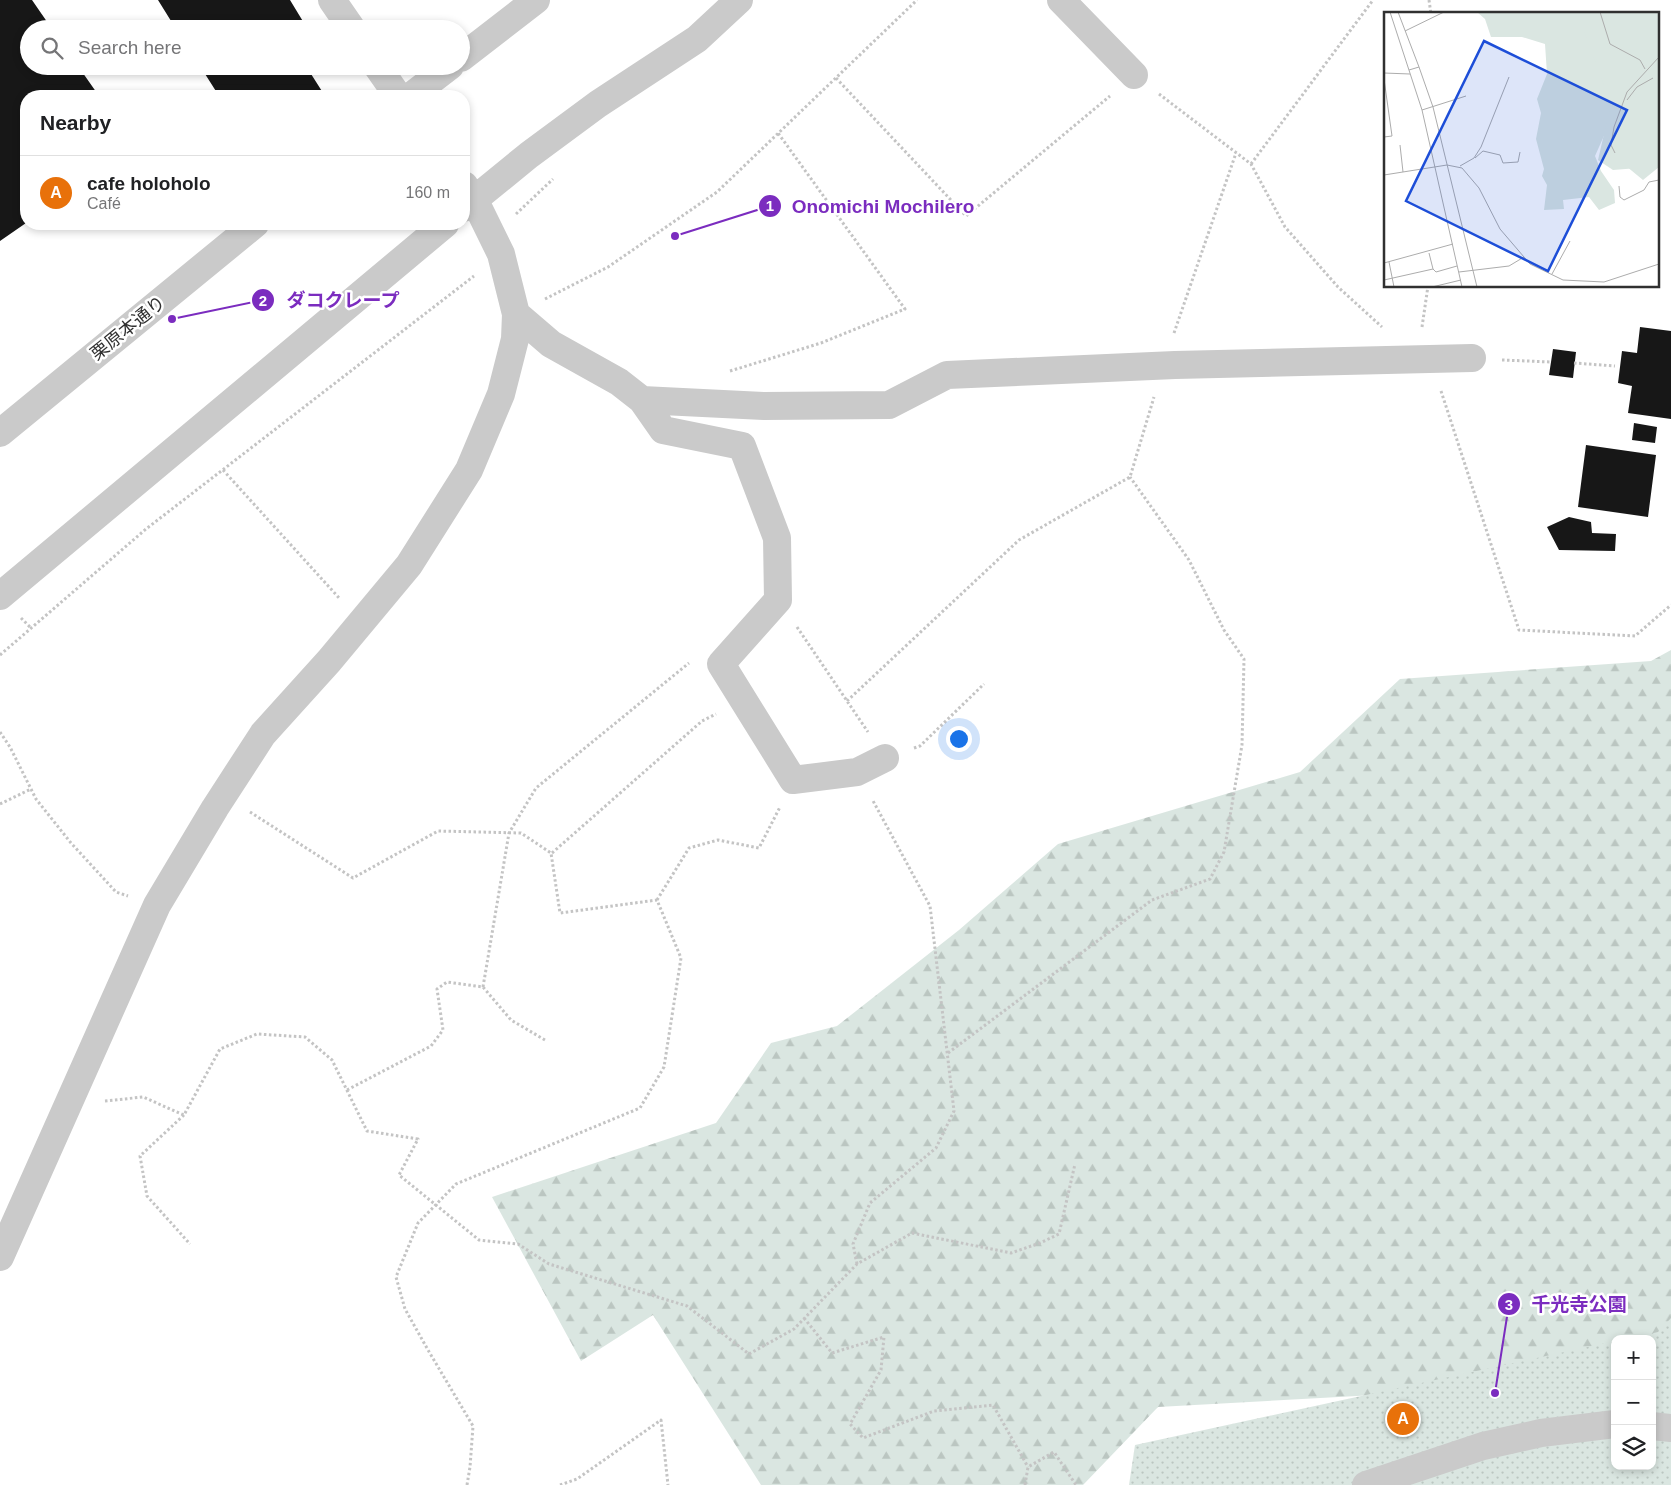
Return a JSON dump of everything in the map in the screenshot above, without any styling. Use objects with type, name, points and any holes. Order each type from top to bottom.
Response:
[{"type":"street","points":[[332,0],[346,20]]},
{"type":"street","points":[[470,51],[536,0]]},
{"type":"street","points":[[470,195],[529,155],[598,104],[697,39],[740,0]]},
{"type":"street","points":[[1061,0],[1134,75]]},
{"type":"street","points":[[383,75],[394,90]]},
{"type":"street","points":[[419,90],[438,75]]},
{"type":"street","points":[[0,1256],[7,1220],[67,1105],[157,905],[223,794],[263,734],[329,661],[410,565],[469,470],[501,394],[515,339],[516,314],[501,254],[470,202]]},
{"type":"street","name":"栗原本通り","points":[[0,433],[248,230]]},
{"type":"street","points":[[0,596],[438,230]]},
{"type":"street","points":[[516,314],[551,344],[619,382],[642,400],[663,430],[742,446],[777,538],[778,600],[721,664],[793,780],[857,772],[885,758]]},
{"type":"street","points":[[642,400],[764,406],[890,405],[947,375],[1163,365],[1472,358]]},
{"type":"street","points":[[1366,1485],[1483,1446],[1541,1433],[1611,1424]]},
{"type":"street","points":[[1656,1426],[1671,1428]]},
{"type":"path","points":[[516,314],[608,267],[717,192],[917,0]]},
{"type":"path","points":[[1251,164],[1372,0]]},
{"type":"path","points":[[836,78],[966,216],[1134,75],[1251,164],[1286,227],[1338,287],[1436,374],[1519,630],[1635,636],[1671,605]]},
{"type":"path","points":[[727,372],[821,343],[905,308],[778,133]]},
{"type":"path","points":[[847,701],[1019,540],[1130,477],[1163,365],[1236,152]]},
{"type":"path","points":[[0,655],[146,529],[501,254]]},
{"type":"path","points":[[1418,360],[1428,288]]},
{"type":"path","points":[[1472,358],[1551,362]]},
{"type":"path","points":[[1574,364],[1615,366]]},
{"type":"path","points":[[223,470],[361,622]]},
{"type":"path","points":[[948,1053],[1152,900],[1210,879],[1224,852],[1242,744],[1244,659],[1224,630],[1189,560],[1130,477]]},
{"type":"path","points":[[778,600],[885,758],[920,746],[984,684]]},
{"type":"path","points":[[483,987],[508,833],[536,788],[692,661],[721,664]]},
{"type":"path","points":[[551,854],[702,721],[744,701]]},
{"type":"path","points":[[0,732],[10,747],[36,800],[71,843],[116,892],[157,905]]},
{"type":"path","points":[[857,772],[930,906],[954,1111],[936,1148],[870,1202],[853,1244],[857,1264]]},
{"type":"path","points":[[223,794],[352,878],[438,832],[521,833],[551,854],[560,913],[656,900],[689,848],[718,840],[759,848],[793,780]]},
{"type":"path","points":[[0,804],[31,789]]},
{"type":"path","points":[[467,1485],[473,1426],[405,1309],[396,1277],[418,1223],[456,1184],[640,1108],[664,1067],[681,958],[656,900]]},
{"type":"path","points":[[347,1090],[431,1046],[443,1030],[438,989],[447,982],[483,987],[512,1020],[545,1040]]},
{"type":"path","points":[[190,1244],[147,1196],[140,1156],[184,1115],[220,1049],[257,1034],[305,1037],[332,1060],[367,1131],[418,1139],[399,1175],[479,1240],[518,1244],[549,1264],[686,1306],[749,1354],[794,1329],[857,1264],[912,1233],[1011,1253],[1059,1234],[1075,1164]]},
{"type":"path","points":[[67,1105],[143,1097],[184,1115]]},
{"type":"path","points":[[804,1318],[832,1353],[884,1337],[882,1370],[850,1424],[863,1438],[934,1411],[993,1405],[1028,1466],[1025,1485]]},
{"type":"path","points":[[560,1485],[577,1479],[661,1420],[668,1485]]},
{"type":"path","points":[[1028,1466],[1054,1452],[1076,1485]]},
{"type":"green space","points":[[1671,650],[1671,1363],[1656,1344],[1656,1335],[1611,1335],[1611,1382],[1158,1407],[1083,1485],[761,1485],[653,1315],[581,1361],[492,1197],[716,1123],[771,1043],[837,1026],[959,930],[1058,844],[1300,772],[1400,679],[1651,661]]},
{"type":"green space","points":[[1671,1318],[1671,1485],[1129,1485],[1135,1445],[1611,1342],[1611,1470],[1656,1470],[1656,1335],[1644,1335],[1658,1332]]},
{"type":"building","points":[[0,0],[32,0],[46,20],[20,20],[20,75],[84,75],[95,90],[20,90],[20,227],[0,241]]},
{"type":"building","points":[[158,0],[290,0],[302,20],[170,20]]},
{"type":"building","points":[[206,75],[312,75],[321,90],[215,90]]},
{"type":"building","points":[[1640,327],[1671,331],[1671,419],[1628,413],[1632,386],[1618,383],[1622,351],[1637,353]]},
{"type":"building","points":[[1553,349],[1576,352],[1573,378],[1549,375]]},
{"type":"building","points":[[1634,423],[1657,427],[1655,443],[1632,440]]},
{"type":"building","points":[[1586,445],[1656,455],[1648,517],[1578,507]]},
{"type":"building","points":[[1569,517],[1591,522],[1592,533],[1616,534],[1615,551],[1559,550],[1547,527]]},
{"type":"place","name":"Onomichi Mochilero","points":[[675,236]]},
{"type":"place","name":"ダコクレープ","points":[[172,319]]},
{"type":"place","name":"千光寺公園","points":[[1495,1393]]},
{"type":"place","name":"cafe holoholo","points":[[1403,1419]]}]
